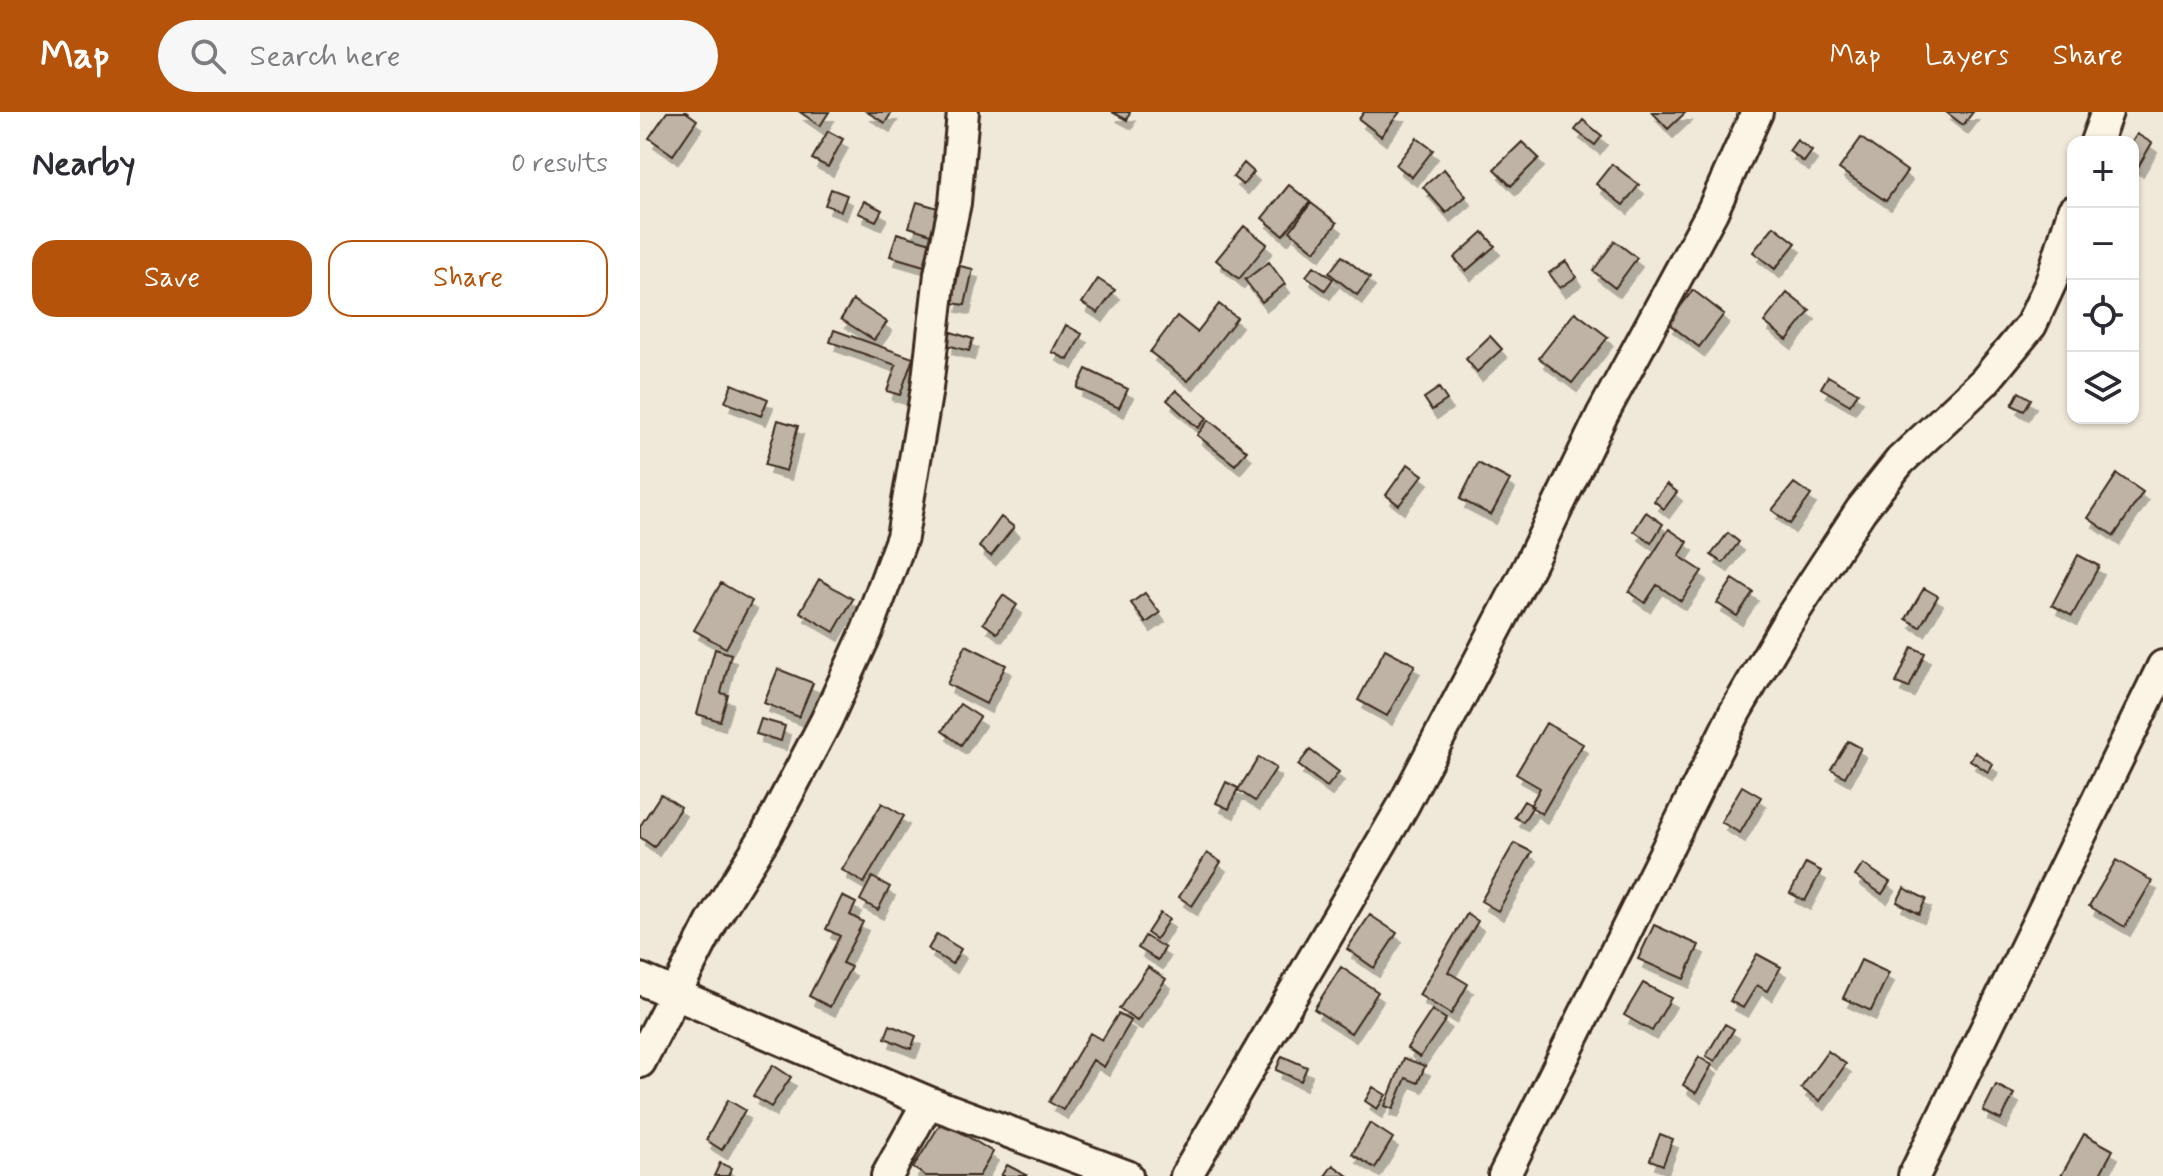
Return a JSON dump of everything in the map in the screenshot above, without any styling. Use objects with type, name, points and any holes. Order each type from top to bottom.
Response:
[{"type":"street","points":[[640,1062],[673,996],[826,721],[867,631],[902,537],[958,178],[963,112]]},
{"type":"street","points":[[1186,1176],[1403,806],[1529,566],[1609,401],[1712,212],[1757,112]]},
{"type":"street","points":[[2098,136],[2107,112]]},
{"type":"street","points":[[1504,1176],[1735,712],[1780,636],[1861,510],[1900,461],[1984,382],[2031,325],[2051,282],[2067,230]]},
{"type":"street","points":[[1914,1176],[2163,666]]},
{"type":"street","points":[[640,979],[673,996],[928,1102],[1127,1176]]},
{"type":"street","points":[[887,1176],[928,1102]]},
{"type":"building","points":[[667,112],[686,112],[697,120],[673,155],[649,138]]},
{"type":"building","points":[[800,112],[829,112],[820,126]]},
{"type":"building","points":[[867,112],[892,112],[885,123]]},
{"type":"building","points":[[1112,112],[1130,112],[1127,120]]},
{"type":"building","points":[[1364,112],[1400,112],[1381,136],[1359,119]]},
{"type":"building","points":[[1652,112],[1686,112],[1668,129]]},
{"type":"building","points":[[1946,112],[1973,112],[1963,125]]},
{"type":"building","points":[[1583,120],[1602,136],[1595,145],[1575,130]]},
{"type":"building","points":[[828,131],[843,139],[828,167],[812,159]]},
{"type":"building","points":[[2137,134],[2152,143],[2139,165],[2139,136]]},
{"type":"building","points":[[1417,138],[1433,150],[1412,177],[1396,165]]},
{"type":"building","points":[[1861,138],[1907,171],[1886,201],[1839,169]]},
{"type":"building","points":[[1797,140],[1812,151],[1804,162],[1789,151]]},
{"type":"building","points":[[1522,142],[1539,158],[1511,186],[1494,169]]},
{"type":"building","points":[[1244,163],[1254,172],[1243,185],[1233,177]]},
{"type":"building","points":[[1612,164],[1639,185],[1623,205],[1596,184]]},
{"type":"building","points":[[1444,169],[1466,196],[1446,213],[1423,187]]},
{"type":"building","points":[[1289,185],[1310,202],[1283,235],[1262,218]]},
{"type":"building","points":[[831,189],[847,195],[841,211],[825,205]]},
{"type":"building","points":[[864,201],[882,210],[876,221],[858,213]]},
{"type":"building","points":[[917,202],[938,208],[931,234],[909,227]]},
{"type":"building","points":[[1311,203],[1337,223],[1315,251],[1290,231]]},
{"type":"building","points":[[1244,226],[1267,244],[1239,279],[1216,260]]},
{"type":"building","points":[[1774,226],[1796,243],[1775,269],[1753,252]]},
{"type":"building","points":[[1483,232],[1495,246],[1466,271],[1454,258]]},
{"type":"building","points":[[897,233],[931,243],[924,266],[890,256]]},
{"type":"building","points":[[1615,241],[1637,258],[1615,288],[1593,271]]},
{"type":"building","points":[[1342,256],[1370,278],[1357,295],[1329,273]]},
{"type":"building","points":[[1566,261],[1576,277],[1560,288],[1549,273]]},
{"type":"building","points":[[1269,262],[1285,284],[1262,302],[1245,280]]},
{"type":"building","points":[[960,266],[973,269],[965,305],[952,303]]},
{"type":"building","points":[[1314,266],[1333,279],[1325,290],[1306,276]]},
{"type":"building","points":[[1098,279],[1115,290],[1098,313],[1082,303]]},
{"type":"building","points":[[1693,290],[1724,314],[1699,347],[1668,323]]},
{"type":"building","points":[[1787,293],[1810,311],[1787,340],[1764,322]]},
{"type":"building","points":[[853,300],[887,322],[874,340],[841,319]]},
{"type":"building","points":[[1219,304],[1237,318],[1188,381],[1150,352],[1177,316],[1197,332]]},
{"type":"building","points":[[1575,312],[1608,337],[1572,383],[1539,358]]},
{"type":"building","points":[[1066,325],[1082,334],[1068,360],[1052,352]]},
{"type":"building","points":[[834,330],[913,358],[900,395],[887,391],[896,365],[830,342]]},
{"type":"building","points":[[951,332],[973,339],[969,351],[947,345]]},
{"type":"building","points":[[1490,336],[1502,349],[1477,372],[1466,359]]},
{"type":"building","points":[[1086,369],[1128,389],[1119,408],[1077,388]]},
{"type":"building","points":[[1828,376],[1858,393],[1850,405],[1821,388]]},
{"type":"building","points":[[732,384],[768,399],[761,416],[725,402]]},
{"type":"building","points":[[1439,388],[1447,400],[1432,410],[1424,398]]},
{"type":"building","points":[[1176,390],[1207,418],[1198,428],[1167,400]]},
{"type":"building","points":[[2019,392],[2031,399],[2024,411],[2012,405]]},
{"type":"building","points":[[778,420],[798,426],[786,471],[765,465]]},
{"type":"building","points":[[1209,420],[1247,451],[1235,465],[1197,435]]},
{"type":"building","points":[[1478,463],[1510,480],[1491,515],[1460,499]]},
{"type":"building","points":[[1408,464],[1423,475],[1399,505],[1386,495]]},
{"type":"building","points":[[2117,474],[2143,492],[2114,536],[2088,518]]},
{"type":"building","points":[[1794,483],[1811,495],[1790,524],[1772,510]]},
{"type":"building","points":[[1667,484],[1677,492],[1664,509],[1654,501]]},
{"type":"building","points":[[1646,512],[1663,524],[1651,543],[1634,531]]},
{"type":"building","points":[[1001,517],[1014,527],[991,556],[979,547]]},
{"type":"building","points":[[1669,529],[1688,542],[1679,556],[1702,571],[1681,601],[1657,585],[1645,603],[1629,592]]},
{"type":"building","points":[[1728,533],[1739,542],[1723,563],[1711,555]]},
{"type":"building","points":[[2078,555],[2099,566],[2072,616],[2052,605]]},
{"type":"building","points":[[819,579],[853,599],[834,632],[800,612]]},
{"type":"building","points":[[1733,579],[1753,592],[1737,616],[1717,603]]},
{"type":"building","points":[[721,583],[752,601],[726,648],[694,630]]},
{"type":"building","points":[[1924,588],[1938,596],[1920,627],[1906,619]]},
{"type":"building","points":[[1145,593],[1160,613],[1146,623],[1131,603]]},
{"type":"building","points":[[1003,595],[1017,605],[997,633],[983,623]]},
{"type":"building","points":[[966,645],[1006,665],[986,704],[947,684]]},
{"type":"building","points":[[1912,647],[1925,653],[1909,688],[1896,683]]},
{"type":"building","points":[[715,649],[731,654],[721,693],[728,695],[720,721],[697,714]]},
{"type":"building","points":[[1385,649],[1415,665],[1387,716],[1358,700]]},
{"type":"building","points":[[778,669],[813,683],[799,717],[764,703]]},
{"type":"building","points":[[960,704],[980,717],[961,745],[942,731]]},
{"type":"building","points":[[761,719],[785,726],[781,741],[756,734]]},
{"type":"building","points":[[1546,723],[1583,744],[1542,814],[1530,806],[1540,788],[1516,774]]},
{"type":"building","points":[[1848,741],[1861,748],[1845,777],[1831,769]]},
{"type":"building","points":[[1310,750],[1339,772],[1327,787],[1298,765]]},
{"type":"building","points":[[1975,752],[1993,764],[1988,772],[1970,760]]},
{"type":"building","points":[[1259,757],[1276,768],[1255,801],[1238,790]]},
{"type":"building","points":[[1226,782],[1238,788],[1229,809],[1216,803]]},
{"type":"building","points":[[1742,786],[1761,797],[1740,833],[1721,822]]},
{"type":"building","points":[[661,794],[681,807],[654,847],[640,837],[640,826]]},
{"type":"building","points":[[1524,801],[1533,806],[1523,822],[1514,817]]},
{"type":"building","points":[[882,803],[904,816],[864,883],[842,870]]},
{"type":"building","points":[[1514,843],[1532,852],[1498,911],[1481,901]]},
{"type":"building","points":[[1207,853],[1221,862],[1192,906],[1179,897]]},
{"type":"building","points":[[2116,860],[2152,881],[2125,927],[2089,906]]},
{"type":"building","points":[[1806,863],[1821,871],[1805,901],[1790,893]]},
{"type":"building","points":[[1863,864],[1890,882],[1882,894],[1855,876]]},
{"type":"building","points":[[872,877],[890,887],[878,910],[860,900]]},
{"type":"building","points":[[1904,888],[1926,899],[1919,914],[1897,902]]},
{"type":"building","points":[[842,896],[856,903],[850,915],[863,922],[842,963],[851,967],[830,1007],[809,996],[840,936],[826,929]]},
{"type":"building","points":[[1160,913],[1169,919],[1156,939],[1147,933]]},
{"type":"building","points":[[1467,914],[1478,921],[1448,972],[1468,984],[1451,1014],[1419,995]]},
{"type":"building","points":[[1370,915],[1397,933],[1374,968],[1347,949]]},
{"type":"building","points":[[1654,925],[1699,945],[1684,979],[1638,959]]},
{"type":"building","points":[[937,934],[961,949],[952,964],[928,949]]},
{"type":"building","points":[[1145,936],[1165,948],[1158,960],[1138,948]]},
{"type":"building","points":[[1757,954],[1781,967],[1767,991],[1757,985],[1743,1008],[1730,1001]]},
{"type":"building","points":[[1861,960],[1889,973],[1871,1011],[1843,998]]},
{"type":"building","points":[[1148,967],[1166,979],[1137,1021],[1119,1009]]},
{"type":"building","points":[[1341,967],[1378,992],[1351,1033],[1314,1009]]},
{"type":"building","points":[[1643,983],[1671,998],[1652,1031],[1624,1015]]},
{"type":"building","points":[[1432,1010],[1446,1019],[1420,1057],[1407,1048]]},
{"type":"building","points":[[1118,1014],[1131,1021],[1104,1067],[1093,1060],[1063,1110],[1049,1102],[1090,1033],[1102,1040]]},
{"type":"building","points":[[1725,1024],[1734,1029],[1715,1061],[1706,1056]]},
{"type":"building","points":[[890,1025],[916,1036],[911,1049],[885,1038]]},
{"type":"building","points":[[1828,1051],[1846,1064],[1820,1101],[1801,1088]]},
{"type":"building","points":[[1282,1056],[1307,1067],[1301,1081],[1276,1070]]},
{"type":"building","points":[[1699,1057],[1712,1065],[1696,1093],[1683,1085]]},
{"type":"building","points":[[1404,1058],[1425,1066],[1418,1083],[1406,1078],[1393,1109],[1385,1106]]},
{"type":"building","points":[[773,1065],[791,1077],[771,1107],[753,1096]]},
{"type":"building","points":[[1996,1085],[2014,1094],[2001,1120],[1983,1111]]},
{"type":"building","points":[[1373,1087],[1386,1095],[1377,1109],[1365,1101]]},
{"type":"building","points":[[728,1100],[745,1110],[722,1150],[706,1140]]},
{"type":"building","points":[[942,1121],[993,1152],[979,1176],[926,1176],[913,1168]]},
{"type":"building","points":[[1370,1123],[1393,1138],[1375,1168],[1352,1154]]},
{"type":"building","points":[[1660,1134],[1673,1139],[1663,1165],[1650,1160]]},
{"type":"building","points":[[2084,1134],[2113,1150],[2099,1176],[2061,1176]]},
{"type":"building","points":[[720,1163],[732,1168],[728,1176],[714,1176]]},
{"type":"building","points":[[1007,1165],[1028,1176],[1001,1176]]},
{"type":"building","points":[[1333,1165],[1348,1176],[1325,1176]]}]
